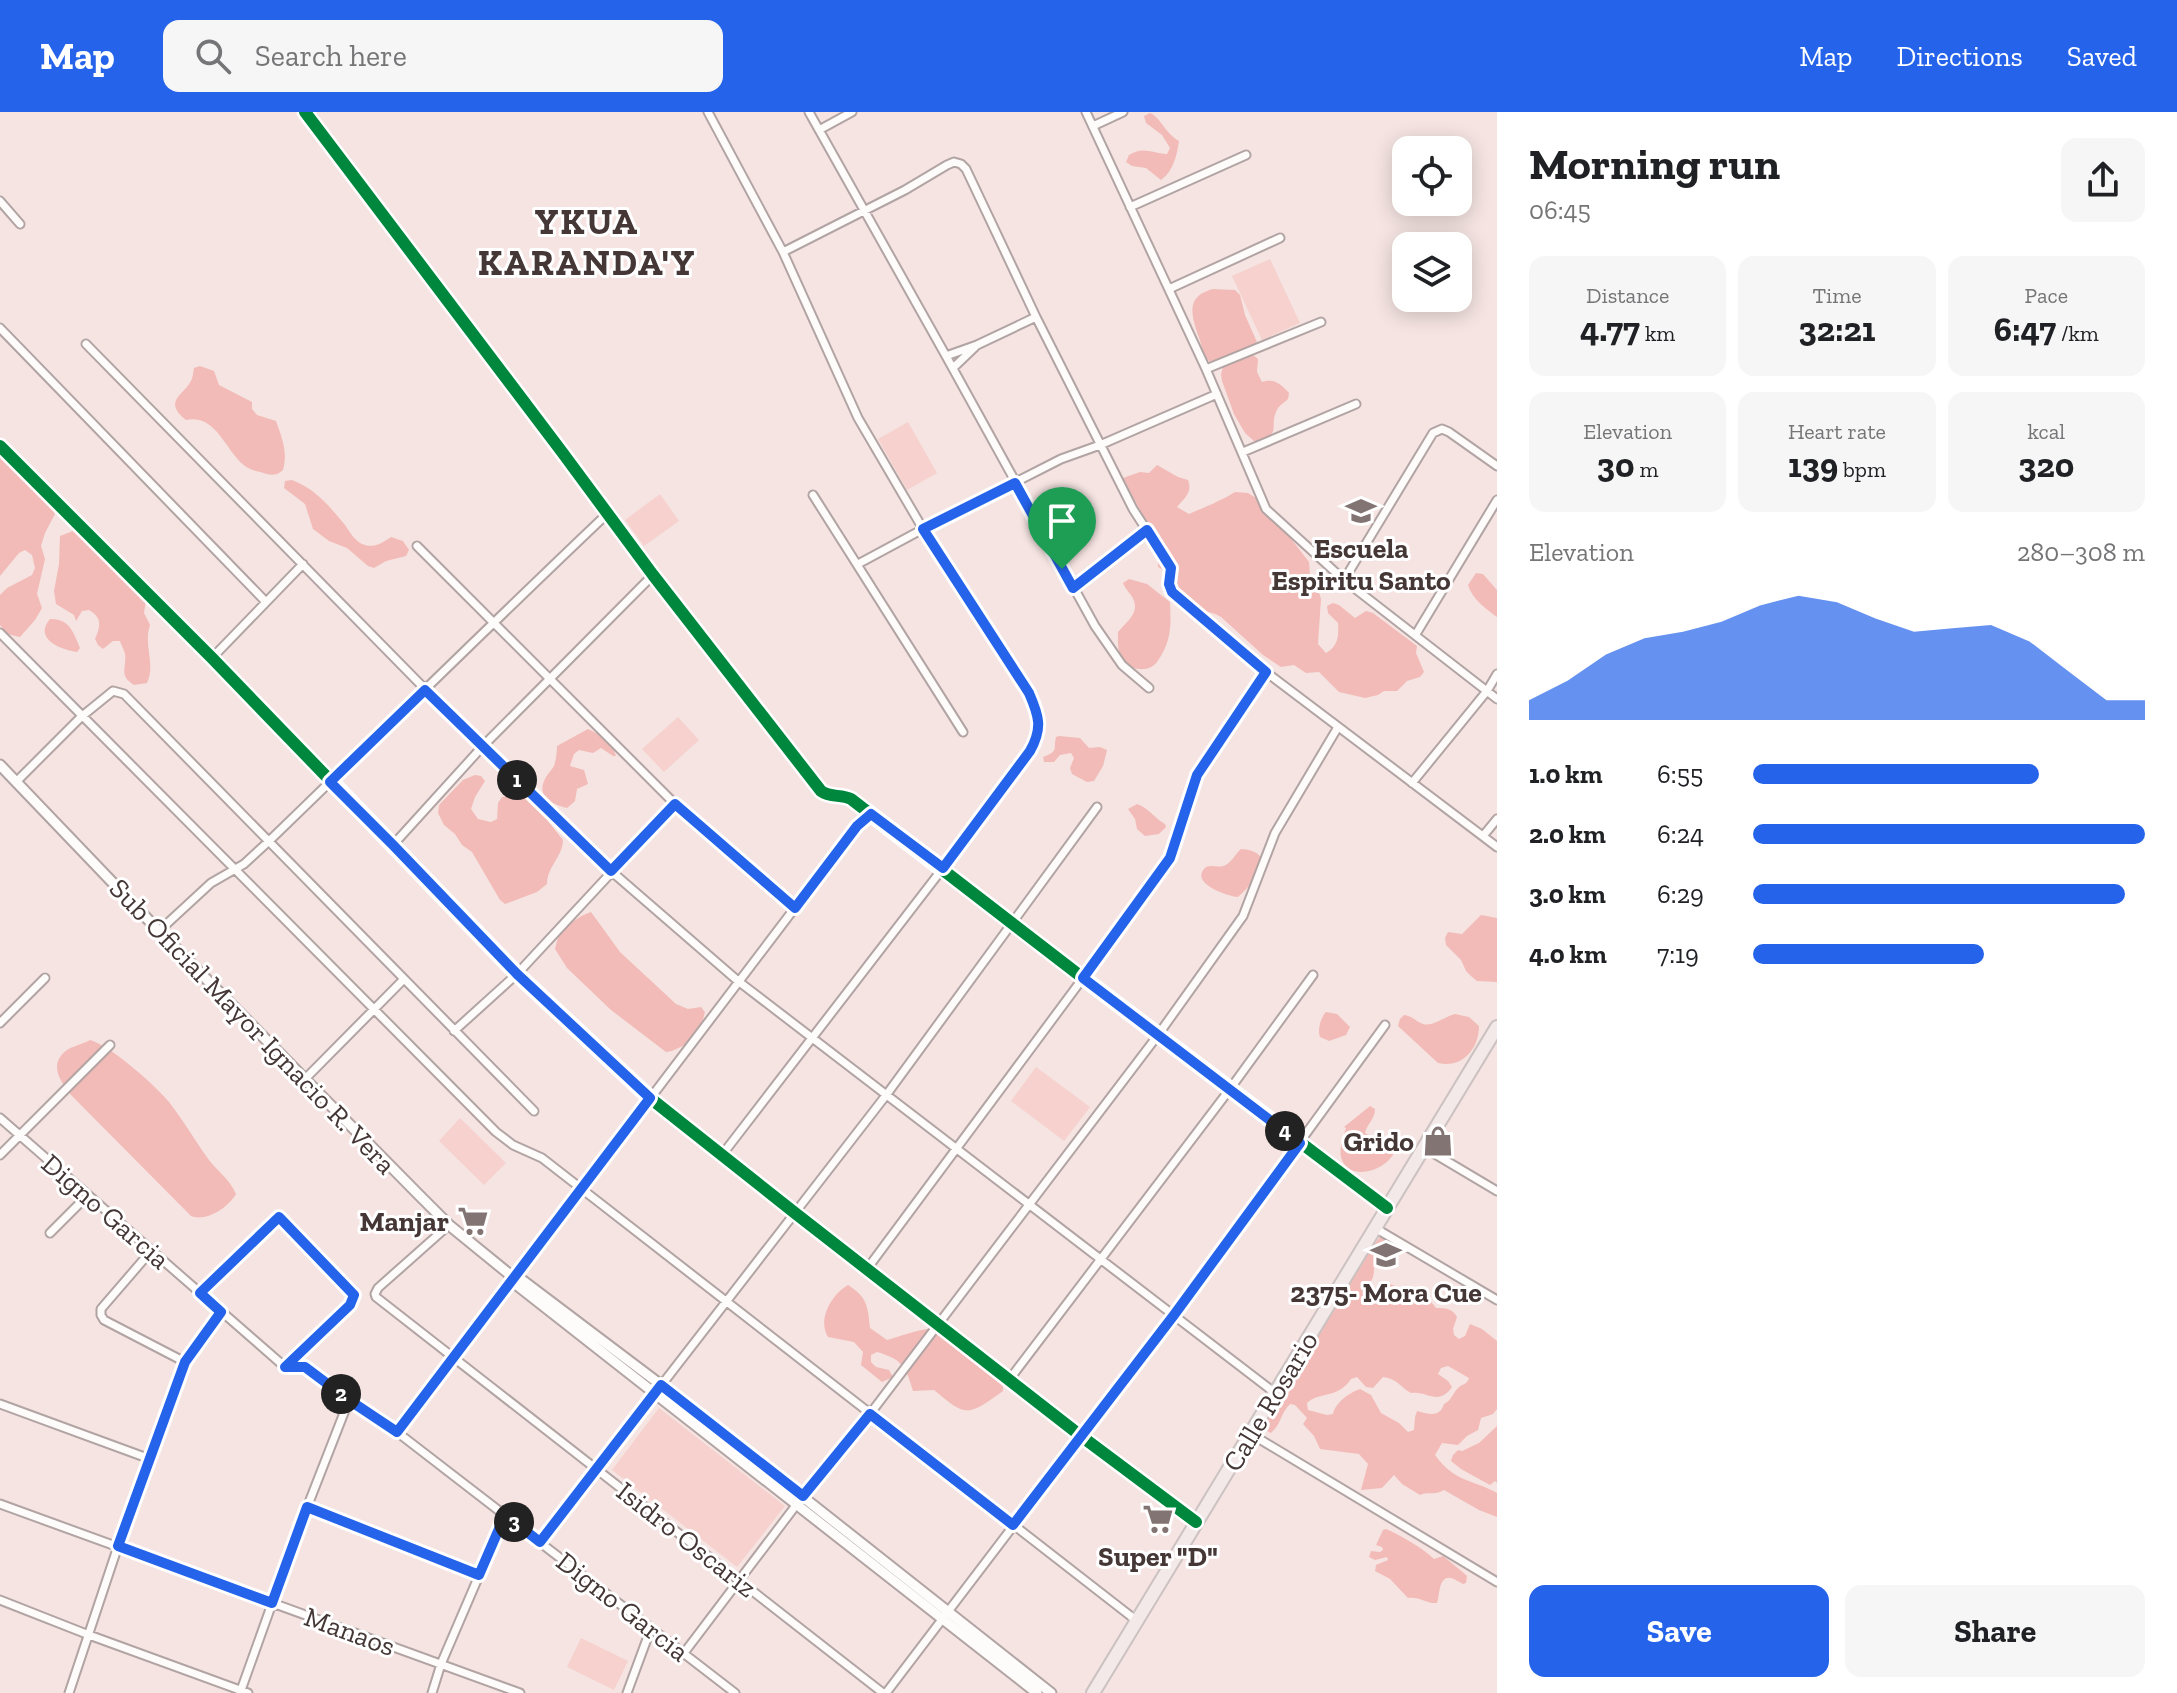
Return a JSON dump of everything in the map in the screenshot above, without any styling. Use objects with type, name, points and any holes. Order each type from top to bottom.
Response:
[{"type":"main road","name":"Calle Rosario","points":[[1093,1693],[1497,1027]]},
{"type":"street","points":[[305,112],[653,575],[821,791],[827,795],[846,796],[871,814],[1387,1208]]},
{"type":"street","points":[[708,112],[783,252],[858,418],[923,529],[1029,693],[1039,722],[1038,737],[1030,751],[722,1155]]},
{"type":"street","points":[[809,112],[1095,626],[1122,665],[1149,688]]},
{"type":"street","points":[[819,130],[852,112]]},
{"type":"street","points":[[1086,112],[1206,369],[1266,509],[1344,580],[1497,699]]},
{"type":"street","points":[[1093,126],[1123,112]]},
{"type":"street","points":[[1130,207],[1246,155]]},
{"type":"street","points":[[783,252],[905,190],[947,165],[954,162],[961,164],[1133,509],[1171,568],[1169,584],[1172,592],[1266,672],[1497,847]]},
{"type":"street","points":[[0,201],[20,224]]},
{"type":"street","points":[[1169,289],[1280,238]]},
{"type":"street","points":[[946,356],[1036,317]]},
{"type":"street","points":[[1206,369],[1321,322]]},
{"type":"street","points":[[0,328],[266,602]]},
{"type":"street","points":[[86,344],[425,690],[611,871],[738,981],[1275,1393]]},
{"type":"street","points":[[953,368],[977,345]]},
{"type":"street","points":[[858,564],[1061,459],[1217,394]]},
{"type":"street","points":[[1243,452],[1356,404]]},
{"type":"street","points":[[1344,580],[1433,433],[1442,429],[1449,432],[1497,466]]},
{"type":"street","points":[[0,446],[212,658],[517,974],[650,1098],[1081,1436],[1196,1522]]},
{"type":"street","points":[[813,495],[963,732]]},
{"type":"street","points":[[1416,634],[1497,500]]},
{"type":"street","points":[[159,931],[211,883],[244,864],[268,842],[607,514]]},
{"type":"street","points":[[1073,588],[1147,530]]},
{"type":"street","points":[[417,546],[675,804],[795,908]]},
{"type":"street","points":[[212,658],[303,564]]},
{"type":"street","points":[[393,845],[482,747],[653,575]]},
{"type":"street","points":[[0,633],[496,1132],[513,1145],[537,1154],[1137,1621]]},
{"type":"street","points":[[867,1269],[1170,858],[1197,775],[1266,672]]},
{"type":"street","points":[[1412,783],[1487,691],[1497,674]]},
{"type":"street","points":[[16,782],[81,717],[113,691],[124,694],[534,1111]]},
{"type":"street","points":[[684,1653],[1030,1204],[1158,1035],[1243,916],[1275,833],[1338,727]]},
{"type":"street","name":"Sub Oficial Mayor Ignacio R. Vera","points":[[0,765],[304,1080],[449,1225],[945,1614]]},
{"type":"street","points":[[454,1031],[517,974],[675,804]]},
{"type":"street","points":[[540,1542],[887,1094],[1097,807]]},
{"type":"street","points":[[397,1432],[738,981],[857,826],[871,814]]},
{"type":"street","points":[[1483,836],[1497,819]]},
{"type":"street","points":[[1009,1380],[1313,975]]},
{"type":"street","points":[[0,1023],[45,978]]},
{"type":"street","points":[[304,1080],[403,980]]},
{"type":"street","points":[[884,1693],[1174,1315],[1385,1025]]},
{"type":"street","points":[[0,1155],[110,1045]]},
{"type":"street","name":"Digno Garcia","points":[[0,1118],[285,1367],[305,1367],[397,1432],[684,1653],[724,1689],[735,1693]]},
{"type":"street","points":[[1423,1147],[1497,1191]]},
{"type":"street","points":[[50,1233],[88,1195]]},
{"type":"street","points":[[200,1293],[279,1217],[354,1295],[350,1305],[285,1367]]},
{"type":"street","name":"Isidro Oscariz","points":[[449,1225],[378,1288],[376,1297],[884,1693]]},
{"type":"street","points":[[1375,1228],[1497,1300]]},
{"type":"street","points":[[151,1251],[101,1309],[101,1315],[104,1320],[185,1362]]},
{"type":"street","points":[[69,1693],[185,1362],[221,1312]]},
{"type":"street","points":[[0,1600],[243,1692],[272,1603],[349,1400]]},
{"type":"street","points":[[0,1404],[150,1459]]},
{"type":"street","points":[[1251,1434],[1497,1582]]},
{"type":"street","name":"Manaos","points":[[0,1504],[520,1693]]},
{"type":"street","points":[[307,1507],[479,1575]]},
{"type":"street","points":[[432,1693],[441,1664],[505,1515]]},
{"type":"street","points":[[945,1614],[1037,1693]]},
{"type":"street","points":[[945,1614],[1051,1693]]},
{"type":"street","points":[[627,1693],[651,1628]]},
{"type":"shaded area","points":[[1150,113],[1179,141],[1171,168],[1161,180],[1146,168],[1126,162],[1134,152],[1143,150],[1167,154],[1170,148],[1162,135],[1146,123],[1144,116]]},
{"type":"shaded area","points":[[1270,259],[1300,323],[1262,340],[1232,276]]},
{"type":"shaded area","points":[[1213,289],[1235,290],[1240,295],[1257,342],[1236,358],[1253,355],[1258,359],[1257,372],[1262,382],[1277,383],[1289,393],[1288,399],[1275,414],[1273,432],[1255,442],[1245,433],[1234,414],[1222,381],[1223,367],[1231,361],[1211,363],[1204,353],[1196,327],[1193,313],[1195,301],[1204,292]]},
{"type":"shaded area","points":[[200,366],[214,371],[219,385],[252,402],[252,409],[257,415],[276,421],[285,451],[283,470],[272,475],[248,468],[214,429],[197,420],[186,420],[179,413],[175,403],[191,381],[194,368]]},
{"type":"shaded area","points":[[908,422],[937,473],[907,490],[878,439]]},
{"type":"shaded area","points":[[0,445],[49,501],[55,514],[41,546],[45,559],[37,594],[42,608],[20,637],[7,634],[0,625],[0,595],[32,575],[35,568],[32,555],[25,550],[0,576]]},
{"type":"shaded area","points":[[1157,465],[1188,480],[1189,492],[1177,507],[1189,514],[1235,492],[1248,493],[1259,500],[1263,513],[1289,536],[1309,562],[1310,575],[1321,599],[1318,644],[1326,653],[1338,636],[1338,623],[1328,613],[1327,606],[1333,603],[1355,618],[1366,611],[1373,613],[1417,646],[1416,653],[1424,672],[1420,677],[1407,681],[1397,691],[1384,691],[1365,698],[1339,692],[1319,672],[1306,673],[1294,665],[1281,667],[1221,617],[1187,603],[1174,589],[1164,570],[1158,567],[1158,544],[1123,478],[1140,472],[1149,473]]},
{"type":"shaded area","points":[[292,480],[322,499],[359,543],[374,546],[391,537],[403,541],[409,550],[406,556],[374,568],[347,548],[329,541],[313,529],[305,504],[284,488],[285,481]]},
{"type":"shaded area","points":[[660,494],[679,521],[644,546],[625,520]]},
{"type":"shaded area","points":[[73,531],[85,536],[103,560],[146,600],[144,613],[150,625],[147,683],[134,685],[126,678],[125,654],[120,641],[113,641],[103,649],[98,645],[95,639],[99,622],[93,613],[82,611],[76,621],[74,615],[56,604],[54,591],[60,536]]},
{"type":"shaded area","points":[[1476,573],[1483,574],[1497,590],[1497,617],[1470,590],[1468,585]]},
{"type":"shaded area","points":[[1129,579],[1147,584],[1170,602],[1166,647],[1153,666],[1143,669],[1128,665],[1118,647],[1118,632],[1135,610],[1133,599],[1123,583]]},
{"type":"shaded area","points":[[50,619],[62,621],[70,628],[80,648],[77,652],[57,646],[47,638],[45,632]]},
{"type":"shaded area","points":[[678,717],[699,740],[664,772],[642,749]]},
{"type":"shaded area","points":[[588,729],[609,743],[616,756],[601,748],[593,753],[579,750],[570,766],[584,770],[588,784],[577,789],[575,801],[567,808],[555,804],[546,798],[542,789],[554,766],[557,746]]},
{"type":"shaded area","points":[[1056,737],[1080,738],[1089,748],[1107,750],[1103,766],[1094,781],[1087,782],[1072,774],[1070,768],[1074,758],[1071,753],[1060,755],[1054,762],[1044,762],[1043,757],[1053,751]]},
{"type":"shaded area","points":[[475,775],[485,781],[471,809],[478,819],[491,822],[497,819],[498,803],[502,797],[521,791],[563,840],[547,884],[537,892],[505,904],[472,852],[444,825],[438,813],[439,805],[463,780]]},
{"type":"shaded area","points":[[1137,804],[1165,824],[1166,827],[1159,834],[1145,836],[1137,829],[1128,809]]},
{"type":"shaded area","points":[[1241,849],[1253,851],[1262,862],[1257,876],[1238,897],[1219,892],[1202,880],[1204,869],[1226,865]]},
{"type":"shaded area","points":[[591,912],[620,952],[676,1004],[688,1009],[701,1007],[705,1012],[700,1031],[691,1042],[666,1052],[611,1010],[567,968],[555,949],[558,938],[569,925]]},
{"type":"shaded area","points":[[1481,915],[1497,918],[1497,982],[1477,981],[1446,945],[1448,932],[1462,934]]},
{"type":"shaded area","points":[[1326,1012],[1337,1014],[1350,1027],[1346,1035],[1329,1041],[1320,1037],[1320,1024]]},
{"type":"shaded area","points":[[1455,1014],[1469,1017],[1479,1026],[1472,1049],[1455,1063],[1438,1063],[1398,1026],[1404,1015],[1427,1025]]},
{"type":"shaded area","points":[[90,1040],[121,1058],[169,1102],[236,1194],[222,1209],[203,1217],[191,1216],[71,1095],[60,1078],[58,1061],[67,1050]]},
{"type":"shaded area","points":[[1036,1067],[1090,1107],[1064,1141],[1011,1101]]},
{"type":"shaded area","points":[[1370,1106],[1375,1113],[1365,1133],[1385,1140],[1394,1153],[1376,1168],[1353,1171],[1346,1167],[1341,1156],[1344,1127]]},
{"type":"shaded area","points":[[460,1118],[506,1163],[484,1185],[439,1141]]},
{"type":"shaded area","points":[[1386,1230],[1390,1235],[1376,1258],[1373,1277],[1367,1289],[1370,1301],[1390,1284],[1421,1295],[1436,1308],[1453,1312],[1457,1317],[1454,1335],[1459,1339],[1465,1336],[1470,1324],[1497,1341],[1497,1409],[1481,1418],[1478,1430],[1458,1445],[1442,1443],[1435,1455],[1456,1475],[1497,1493],[1497,1517],[1444,1490],[1420,1495],[1394,1475],[1382,1488],[1361,1490],[1368,1464],[1359,1454],[1320,1449],[1303,1424],[1307,1418],[1295,1405],[1290,1404],[1271,1433],[1259,1427],[1361,1260]],"holes":[[[1448,1366],[1469,1378],[1440,1411],[1433,1414],[1417,1411],[1414,1430],[1408,1432],[1381,1413],[1371,1395],[1360,1389],[1344,1398],[1333,1414],[1308,1410],[1307,1403],[1312,1399],[1340,1390],[1357,1377],[1366,1387],[1373,1388],[1383,1377],[1396,1381],[1411,1393],[1437,1397],[1452,1387],[1438,1374],[1441,1368]]]},
{"type":"shaded area","points":[[848,1285],[865,1303],[870,1328],[887,1340],[922,1330],[939,1331],[958,1343],[1003,1384],[1003,1391],[974,1409],[961,1409],[934,1390],[913,1391],[902,1365],[877,1352],[871,1355],[871,1362],[876,1367],[889,1370],[893,1377],[882,1382],[861,1365],[863,1352],[854,1342],[828,1337],[825,1330],[828,1308]]},
{"type":"shaded area","points":[[659,1408],[785,1506],[737,1567],[612,1470]]},
{"type":"shaded area","points":[[1497,1426],[1497,1483],[1495,1481],[1490,1485],[1451,1461],[1458,1450],[1479,1443]]},
{"type":"shaded area","points":[[1386,1529],[1434,1559],[1443,1556],[1467,1576],[1466,1583],[1451,1578],[1444,1580],[1437,1603],[1408,1598],[1390,1579],[1375,1571],[1376,1565],[1388,1560],[1387,1557],[1375,1560],[1369,1557],[1371,1551],[1383,1550],[1376,1545]]},
{"type":"shaded area","points":[[581,1638],[628,1661],[614,1690],[567,1667]]},
{"type":"cycle path","points":[[305,112],[653,575],[821,791],[851,799],[1387,1208]]},
{"type":"cycle path","points":[[0,446],[212,658],[517,974],[650,1098],[1081,1436],[1196,1522]]},
{"type":"place","name":"Escuela Espiritu Santo","points":[[1361,511]]},
{"type":"place","name":"Grido","points":[[1438,1141]]},
{"type":"place","name":"Manjar","points":[[473,1221]]},
{"type":"place","name":"2375- Mora Cue","points":[[1386,1255]]},
{"type":"place","name":"Super \"D\"","points":[[1158,1519]]},
{"type":"district","name":"YKUA KARANDA'Y","points":[[587,242]]},
{"type":"route","points":[[1015,483],[1062,569],[1073,588],[1147,530],[1171,568],[1169,588],[1172,592],[1266,672],[1197,775],[1170,858],[1083,978],[1300,1143],[1174,1315],[1013,1525],[870,1414],[803,1496],[661,1385],[540,1542],[505,1515],[479,1575],[307,1507],[272,1603],[118,1546],[185,1362],[221,1312],[200,1293],[279,1217],[354,1295],[350,1305],[285,1367],[305,1367],[397,1432],[650,1098],[517,974],[330,782],[425,690],[611,871],[675,804],[795,908],[857,826],[871,814],[943,868],[1030,751],[1038,737],[1039,722],[1029,693],[923,529],[1015,483]]}]
